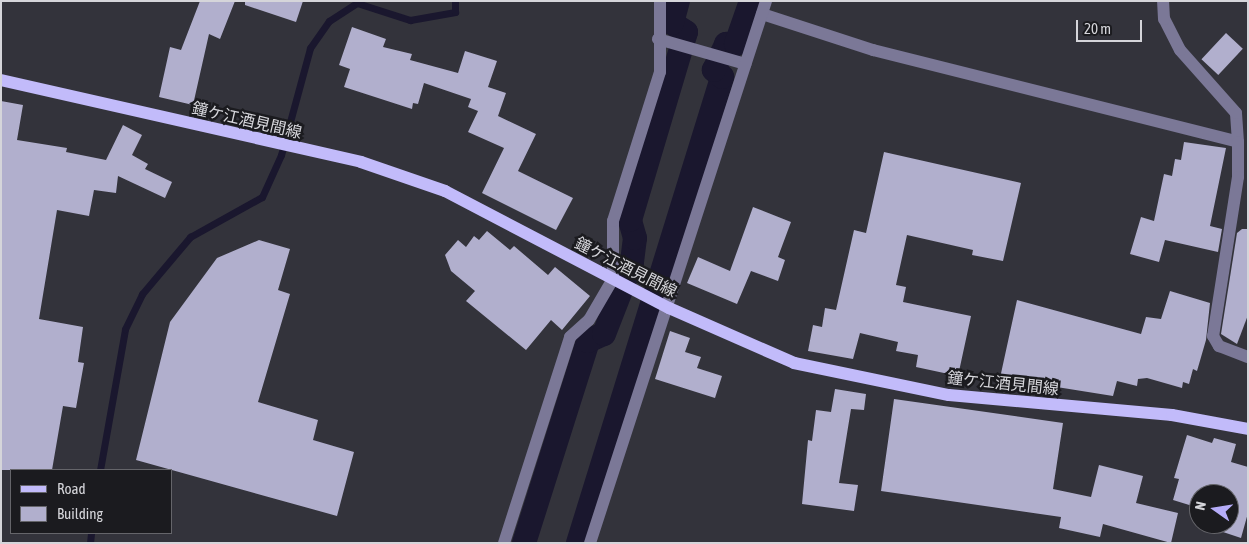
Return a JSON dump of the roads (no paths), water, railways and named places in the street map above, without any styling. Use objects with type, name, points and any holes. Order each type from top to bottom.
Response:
[{"type":"main road","name":"鐘ケ江酒見間線","points":[[1,80],[361,162],[445,191],[664,306],[747,345],[803,365],[949,396],[1172,415],[1248,429]]},
{"type":"street","points":[[504,543],[570,337],[589,320],[616,281],[614,221],[660,72],[658,38],[660,1]]},
{"type":"street","points":[[590,543],[664,306],[766,1]]},
{"type":"street","points":[[1163,1],[1164,19],[1180,50],[1236,113],[1238,177],[1213,336],[1219,346],[1248,357]]},
{"type":"street","points":[[762,14],[873,50],[1238,142]]},
{"type":"street","points":[[658,38],[746,64]]},
{"type":"waterway","points":[[100,469],[125,329],[142,294],[190,237],[262,197],[281,155],[310,48],[329,21],[357,3],[410,20],[455,12],[455,1]]},
{"type":"waterway","points":[[524,543],[588,341],[604,334],[632,262],[635,238],[630,220],[686,32],[672,23],[678,1]]},
{"type":"waterway","points":[[578,543],[722,77],[714,70],[726,44],[736,44],[751,1]]},
{"type":"waterway","points":[[90,543],[91,534]]}]
